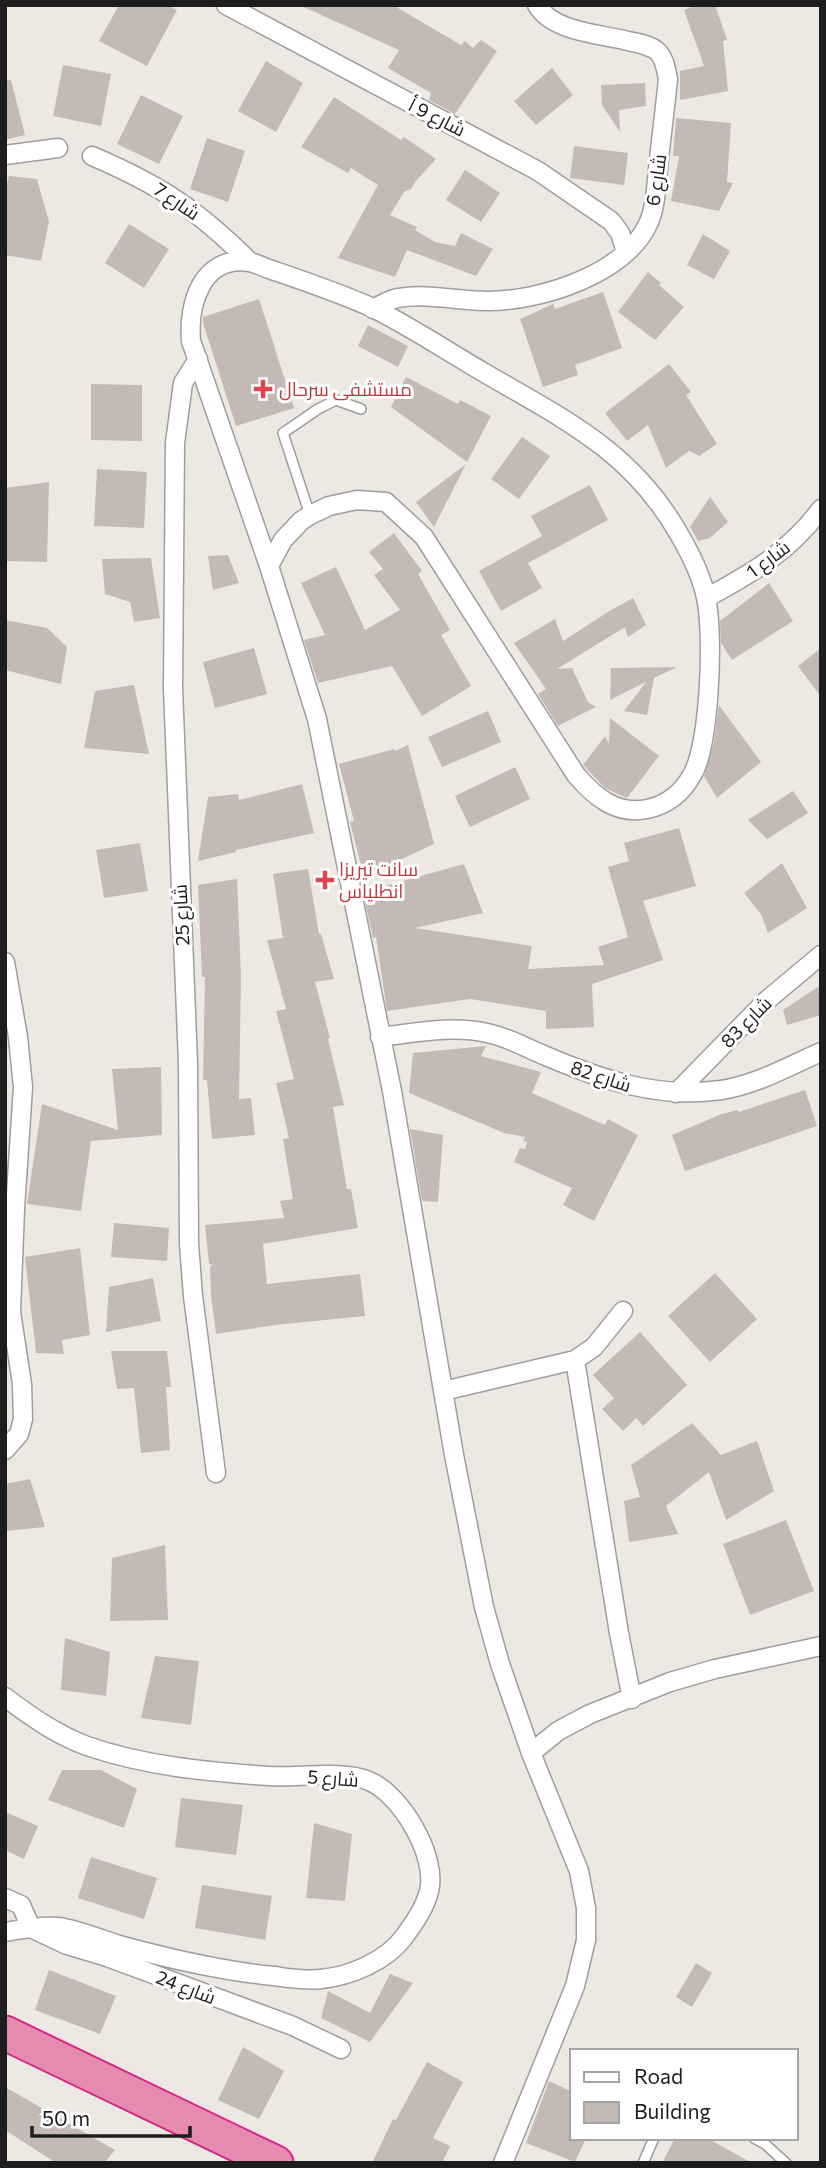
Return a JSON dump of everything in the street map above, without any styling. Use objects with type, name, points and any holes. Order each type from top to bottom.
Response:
[{"type":"highway","points":[[5,2033],[276,2163]]},
{"type":"street","name":"شارع 9 أ","points":[[226,5],[538,171],[611,221],[620,233],[626,252]]},
{"type":"street","name":"شارع 6","points":[[373,309],[396,298],[443,297],[486,301],[523,298],[575,282],[597,272],[626,252],[650,220],[668,79],[664,60],[659,52],[642,44],[553,21],[541,12],[537,5]]},
{"type":"street","points":[[5,155],[58,148]]},
{"type":"street","name":"شارع 7","points":[[92,156],[137,175],[178,199],[216,228],[250,262]]},
{"type":"street","points":[[269,566],[283,540],[310,515],[329,506],[357,500],[386,502],[424,537],[576,775],[592,794],[613,806],[636,811],[659,807],[679,794],[693,775],[698,762],[705,722],[709,640],[706,598],[680,535],[640,479],[589,434],[373,309],[250,262],[232,262],[211,270],[200,285],[193,303],[191,341],[269,566],[317,719],[392,1091],[443,1391],[484,1607],[500,1664],[531,1752],[579,1871],[586,1908],[586,1940],[575,1986],[503,2163]]},
{"type":"street","name":"شارع 25","points":[[198,359],[183,383],[175,443],[173,688],[188,1063],[189,1244],[193,1296],[216,1473]]},
{"type":"street","name":"شارع 1","points":[[706,598],[758,570],[811,522],[821,509]]},
{"type":"street","name":"شارع 83","points":[[676,1093],[766,1001],[821,955]]},
{"type":"street","points":[[5,962],[18,1037],[23,1087],[11,1312],[22,1384],[23,1419],[19,1434],[5,1450]]},
{"type":"street","name":"شارع 82","points":[[380,1037],[441,1031],[485,1032],[616,1083],[676,1093],[742,1086],[821,1052]]},
{"type":"street","points":[[443,1391],[575,1360],[594,1347],[623,1311]]},
{"type":"street","points":[[575,1360],[632,1699]]},
{"type":"street","points":[[531,1752],[558,1731],[590,1714],[670,1682],[715,1669],[821,1646]]},
{"type":"street","name":"شارع 5","points":[[5,1697],[53,1730],[86,1745],[148,1762],[190,1769],[270,1776],[343,1777],[369,1781],[387,1795],[406,1816],[422,1842],[429,1863],[430,1889],[418,1918],[401,1941],[382,1958],[358,1970],[321,1979],[215,1968],[60,1927],[5,1932]]},
{"type":"street","points":[[5,1898],[21,1905],[31,1928]]},
{"type":"street","name":"شارع 24","points":[[31,1928],[67,1945],[107,1957],[293,2026],[341,2049]]},
{"type":"lane","points":[[310,515],[283,433],[336,400],[361,409]]},
{"type":"lane","points":[[643,2163],[653,2140]]},
{"type":"lane","points":[[758,2140],[786,2163]]},
{"type":"building","points":[[119,5],[167,5],[177,10],[147,66],[99,41]]},
{"type":"building","points":[[299,5],[393,5],[461,45],[465,41],[473,48],[481,40],[497,51],[455,114],[429,100],[431,93],[388,68],[399,50]]},
{"type":"building","points":[[697,5],[715,5],[727,40],[723,41],[728,91],[680,100],[680,71],[704,66],[684,10]]},
{"type":"building","points":[[266,61],[303,83],[276,132],[238,111]]},
{"type":"building","points":[[63,65],[111,74],[101,126],[53,116]]},
{"type":"building","points":[[552,68],[573,95],[536,125],[514,101]]},
{"type":"building","points":[[11,80],[25,135],[5,140],[5,81]]},
{"type":"building","points":[[645,83],[646,106],[619,110],[620,132],[602,105],[601,85]]},
{"type":"building","points":[[141,95],[183,116],[159,164],[117,144]]},
{"type":"building","points":[[334,97],[401,140],[404,137],[436,159],[411,189],[404,192],[390,215],[417,227],[415,230],[435,242],[455,246],[461,233],[493,249],[476,276],[407,250],[395,277],[338,258],[378,185],[351,168],[348,173],[301,147]]},
{"type":"building","points":[[676,118],[731,123],[727,182],[733,183],[719,211],[671,201],[679,156],[673,156]]},
{"type":"building","points":[[207,138],[245,151],[228,202],[190,189]]},
{"type":"building","points":[[574,146],[628,153],[624,185],[570,178]]},
{"type":"building","points":[[465,170],[500,193],[481,222],[446,200]]},
{"type":"building","points":[[9,176],[37,179],[49,222],[41,261],[5,255],[5,192]]},
{"type":"building","points":[[129,224],[169,249],[144,288],[105,263]]},
{"type":"building","points":[[703,234],[730,251],[714,279],[687,265]]},
{"type":"building","points":[[648,272],[684,307],[655,340],[618,312]]},
{"type":"building","points":[[603,292],[622,348],[575,365],[578,375],[543,387],[520,319],[553,304],[555,309]]},
{"type":"building","points":[[259,299],[294,408],[236,426],[203,317]]},
{"type":"building","points":[[368,325],[408,346],[398,367],[358,346]]},
{"type":"building","points":[[669,364],[691,392],[686,395],[717,444],[699,456],[689,451],[666,468],[648,425],[627,441],[605,413]]},
{"type":"building","points":[[406,377],[458,404],[460,400],[491,416],[467,462],[391,407]]},
{"type":"building","points":[[91,384],[142,385],[142,441],[91,440]]},
{"type":"building","points":[[522,437],[550,456],[519,499],[491,479]]},
{"type":"building","points":[[466,464],[434,527],[416,502]]},
{"type":"building","points":[[97,469],[147,472],[144,528],[94,526]]},
{"type":"building","points":[[49,482],[47,562],[5,561],[5,488]]},
{"type":"building","points":[[590,485],[608,520],[528,563],[542,588],[501,611],[479,571],[542,536],[531,516]]},
{"type":"building","points":[[710,497],[728,522],[710,538],[698,541],[690,527]]},
{"type":"building","points":[[394,533],[422,571],[418,574],[450,630],[441,635],[471,686],[422,716],[392,666],[318,683],[304,640],[325,635],[301,583],[336,567],[365,630],[400,610],[374,575],[383,569],[369,552]]},
{"type":"building","points":[[228,555],[239,583],[213,590],[208,556]]},
{"type":"building","points":[[151,558],[160,618],[134,622],[130,602],[105,594],[102,559]]},
{"type":"building","points":[[769,583],[793,621],[732,660],[721,643],[720,621]]},
{"type":"building","points":[[633,598],[646,625],[628,637],[625,627],[557,669],[572,668],[588,702],[596,707],[558,726],[538,694],[546,689],[514,643],[555,619],[563,641]]},
{"type":"building","points":[[5,620],[47,628],[67,647],[61,684],[5,670]]},
{"type":"building","points":[[254,648],[267,694],[215,708],[203,662]]},
{"type":"building","points":[[821,648],[821,697],[798,666]]},
{"type":"building","points":[[677,667],[654,678],[647,715],[624,711],[646,682],[610,700],[611,668]]},
{"type":"building","points":[[134,685],[149,754],[84,748],[95,691]]},
{"type":"building","points":[[719,705],[761,762],[717,798],[704,776],[714,742]]},
{"type":"building","points":[[488,711],[501,742],[442,767],[428,737]]},
{"type":"building","points":[[610,718],[659,756],[627,798],[605,788],[583,765],[605,736],[609,744]]},
{"type":"building","points":[[408,745],[434,844],[364,877],[350,822],[354,821],[339,764],[394,749],[396,751]]},
{"type":"building","points":[[515,767],[530,799],[470,827],[455,796]]},
{"type":"building","points":[[302,784],[314,833],[198,861],[208,797],[238,794],[239,800]]},
{"type":"building","points":[[793,791],[808,813],[767,839],[748,820]]},
{"type":"building","points":[[679,828],[696,886],[643,901],[663,960],[592,984],[594,1027],[546,1029],[546,1011],[470,999],[387,1011],[376,937],[373,938],[363,892],[464,864],[483,913],[415,928],[532,946],[528,969],[604,965],[598,947],[628,937],[608,867],[629,861],[624,843]]},
{"type":"building","points":[[140,843],[148,891],[104,898],[96,850]]},
{"type":"building","points":[[782,863],[807,908],[768,933],[761,914],[744,893]]},
{"type":"building","points":[[308,869],[319,934],[334,979],[315,982],[344,1105],[333,1107],[347,1189],[351,1189],[358,1228],[263,1244],[267,1284],[360,1274],[365,1316],[216,1334],[211,1295],[210,1267],[213,1265],[209,1264],[205,1225],[284,1218],[280,1201],[293,1199],[283,1139],[289,1138],[276,1083],[294,1079],[276,1011],[286,1009],[267,940],[283,938],[273,874]]},
{"type":"building","points":[[237,879],[241,976],[239,1099],[251,1098],[255,1135],[212,1139],[207,1080],[203,1080],[205,977],[202,977],[198,885]]},
{"type":"building","points":[[821,985],[821,1015],[787,1025],[783,1010]]},
{"type":"building","points":[[486,1046],[481,1056],[541,1072],[532,1093],[605,1125],[608,1119],[638,1135],[594,1221],[563,1205],[572,1188],[514,1162],[520,1148],[525,1149],[525,1137],[504,1133],[409,1093],[413,1053]]},
{"type":"building","points":[[161,1067],[162,1135],[91,1141],[81,1211],[27,1204],[42,1104],[118,1130],[112,1069]]},
{"type":"building","points":[[805,1090],[817,1126],[685,1171],[672,1135],[722,1114],[738,1110],[739,1112]]},
{"type":"building","points":[[410,1129],[443,1135],[438,1202],[422,1201]]},
{"type":"building","points":[[114,1223],[169,1228],[167,1261],[111,1257]]},
{"type":"building","points":[[80,1248],[90,1335],[62,1340],[64,1354],[36,1353],[25,1257]]},
{"type":"building","points":[[715,1273],[757,1319],[710,1362],[668,1316]]},
{"type":"building","points":[[153,1278],[161,1321],[106,1332],[109,1287]]},
{"type":"building","points":[[640,1332],[687,1385],[643,1426],[636,1418],[623,1431],[602,1409],[614,1398],[593,1375]]},
{"type":"building","points":[[111,1351],[167,1351],[171,1387],[166,1387],[170,1450],[141,1453],[134,1388],[117,1389]]},
{"type":"building","points":[[692,1423],[721,1455],[757,1441],[774,1491],[726,1520],[709,1472],[666,1506],[678,1534],[629,1542],[624,1501],[640,1497],[631,1465]]},
{"type":"building","points":[[30,1479],[45,1527],[5,1531],[5,1484]]},
{"type":"building","points":[[786,1520],[814,1591],[750,1615],[723,1544]]},
{"type":"building","points":[[165,1545],[168,1620],[110,1621],[112,1558]]},
{"type":"building","points":[[65,1638],[110,1652],[106,1696],[61,1690]]},
{"type":"building","points":[[155,1656],[199,1661],[191,1725],[141,1718]]},
{"type":"building","points":[[62,1770],[101,1770],[137,1789],[124,1828],[48,1800]]},
{"type":"building","points":[[181,1798],[243,1805],[236,1855],[175,1847]]},
{"type":"building","points":[[5,1812],[38,1826],[24,1859],[5,1850]]},
{"type":"building","points":[[314,1823],[352,1834],[345,1901],[306,1898]]},
{"type":"building","points":[[91,1857],[157,1878],[144,1919],[78,1898]]},
{"type":"building","points":[[202,1885],[272,1896],[265,1940],[195,1928]]},
{"type":"building","points":[[696,1963],[712,1973],[692,2007],[676,1997]]},
{"type":"building","points":[[49,1970],[116,1996],[100,2034],[35,2010]]},
{"type":"building","points":[[390,1974],[413,1983],[370,2042],[321,2018],[328,1991],[370,2013]]},
{"type":"building","points":[[243,2047],[284,2071],[259,2119],[218,2100]]},
{"type":"building","points":[[427,2062],[463,2082],[433,2138],[450,2146],[442,2163],[372,2163],[393,2119],[396,2120]]},
{"type":"building","points":[[549,2081],[570,2091],[570,2140],[585,2140],[575,2162],[526,2143]]},
{"type":"building","points":[[5,2087],[115,2150],[104,2163],[56,2163],[5,2130]]},
{"type":"building","points":[[674,2140],[711,2140],[752,2163],[662,2163]]},
{"type":"place","name":"مستشفى سرحال","points":[[263,389]]},
{"type":"place","name":"سانت تيريزا انطلياس","points":[[325,880]]}]
